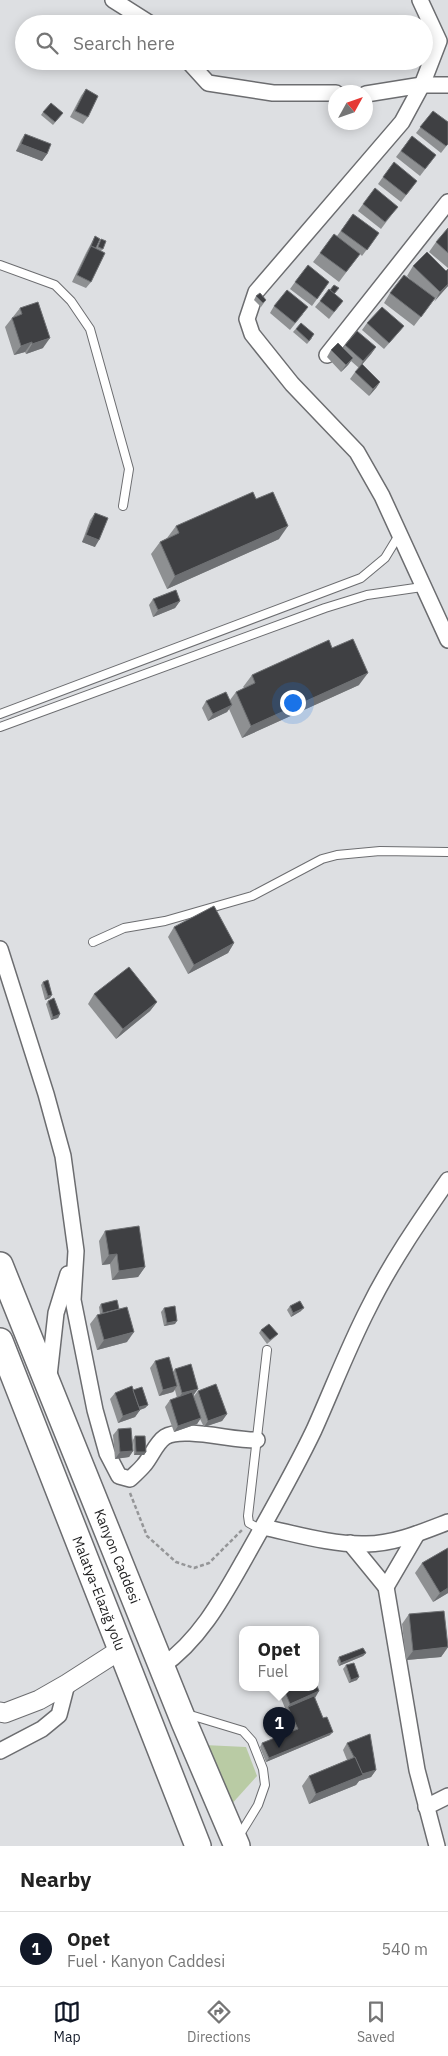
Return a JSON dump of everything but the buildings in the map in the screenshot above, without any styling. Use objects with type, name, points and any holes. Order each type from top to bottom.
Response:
[{"type":"highway","name":"Kanyon Caddesi","points":[[0,1265],[179,1711],[240,1845]]},
{"type":"highway","name":"Malatya-Elazığ yolu","points":[[0,1341],[198,1846]]},
{"type":"street","points":[[114,0],[137,15]]},
{"type":"street","points":[[420,0],[427,15]]},
{"type":"street","points":[[433,27],[440,41],[433,58]]},
{"type":"street","points":[[197,70],[208,82],[273,93],[328,93]]},
{"type":"street","points":[[428,70],[402,122],[256,292],[247,319],[252,334],[292,384],[356,452],[382,496],[422,587],[448,640]]},
{"type":"street","points":[[373,93],[422,84],[448,85]]},
{"type":"street","points":[[327,355],[448,202]]},
{"type":"street","points":[[0,949],[46,1094],[63,1156],[76,1251],[73,1300],[95,1410],[107,1453],[118,1476],[130,1479],[144,1465],[164,1438],[176,1432],[257,1440]]},
{"type":"street","points":[[161,1667],[180,1652],[196,1635],[215,1608],[256,1525],[281,1495],[314,1430],[368,1307],[413,1232],[447,1184]]},
{"type":"street","points":[[48,1382],[56,1313],[76,1251]]},
{"type":"street","points":[[256,1525],[335,1542],[367,1544],[417,1534],[448,1522]]},
{"type":"street","points":[[386,1588],[417,1534]]},
{"type":"street","points":[[350,1543],[386,1588],[414,1750],[426,1807],[437,1846]]},
{"type":"street","points":[[0,1712],[39,1700],[120,1650]]},
{"type":"street","points":[[0,1751],[42,1729],[59,1715],[67,1684]]},
{"type":"street","points":[[426,1807],[448,1796]]},
{"type":"lane","points":[[0,265],[55,285],[71,301],[90,329],[129,469],[123,506]]},
{"type":"lane","points":[[0,714],[361,578],[385,558],[399,535]]},
{"type":"lane","points":[[0,727],[325,608],[367,595],[422,587]]},
{"type":"lane","points":[[93,942],[124,928],[166,921],[252,896],[322,859],[338,855],[380,851],[448,852]]},
{"type":"lane","points":[[256,1525],[257,1440],[267,1350]]},
{"type":"lane","points":[[179,1711],[243,1731],[252,1741],[263,1769],[265,1785],[240,1845]]},
{"type":"path","points":[[130,1479],[130,1495],[147,1536],[176,1562],[194,1568],[209,1563],[256,1525]]},
{"type":"green space","points":[[204,1745],[246,1747],[257,1776],[229,1807]]},
{"type":"place","name":"Opet","points":[[279,1748]]}]
